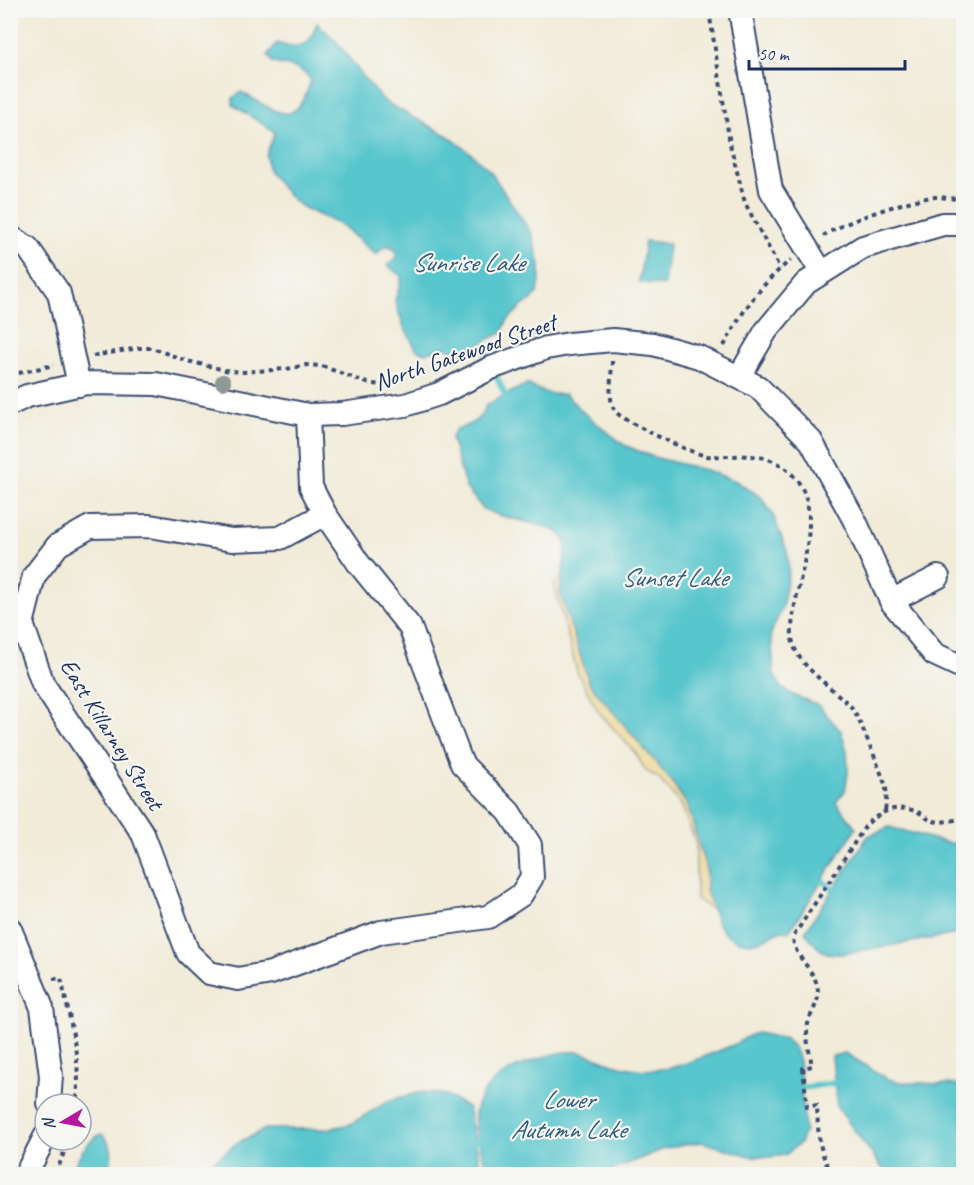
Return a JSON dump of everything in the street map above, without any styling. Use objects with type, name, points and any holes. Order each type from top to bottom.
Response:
[{"type":"street","points":[[740,10],[771,190],[822,273]]},
{"type":"street","points":[[739,377],[766,331],[806,283],[862,247],[943,224],[963,224]]},
{"type":"street","points":[[10,237],[28,248],[59,293],[79,385]]},
{"type":"street","name":"North Gatewood Street","points":[[10,404],[27,396],[79,385],[156,384],[308,415],[376,411],[439,394],[491,368],[546,348],[613,340],[653,344],[699,357],[758,387],[812,441],[856,524],[891,601],[934,654],[963,668]]},
{"type":"street","points":[[308,415],[311,487],[325,514]]},
{"type":"street","name":"East Killarney Street","points":[[325,514],[359,564],[410,627],[462,764],[509,812],[531,845],[532,877],[521,895],[489,916],[381,932],[271,973],[238,979],[209,973],[188,953],[143,834],[43,684],[22,624],[34,576],[57,545],[90,527],[150,526],[232,540],[280,538],[325,514]]},
{"type":"street","points":[[891,601],[938,577]]},
{"type":"street","points":[[10,929],[42,1008],[51,1076],[49,1092]]},
{"type":"street","points":[[26,1174],[37,1152]]},
{"type":"path","points":[[709,11],[730,144],[743,193],[780,269]]},
{"type":"path","points":[[613,340],[611,402],[615,412],[626,421],[692,453],[705,456],[749,455],[767,459],[782,466],[794,476],[801,487],[808,514],[808,539],[793,613],[792,640],[800,659],[854,710],[886,786],[885,811]]},
{"type":"path","points":[[10,375],[74,360],[138,348],[152,348],[187,361],[225,370],[251,371],[287,369],[306,365],[322,366],[367,383],[386,384]]},
{"type":"path","points":[[833,1174],[824,1159],[820,1146],[817,1105],[807,1107],[803,1068],[812,1066],[807,1035],[808,1023],[817,1004],[818,993],[815,978],[794,948],[793,937],[866,825],[876,816],[885,811],[905,808],[931,820],[963,818]]},
{"type":"path","points":[[56,1174],[65,1152]]},
{"type":"sand","points":[[562,578],[560,592],[688,806],[706,869],[707,890],[714,911],[696,899],[696,844],[681,804],[659,779],[645,770],[636,754],[598,711],[577,672],[554,584]]},
{"type":"water","name":"Sunrise Lake","points":[[317,23],[338,43],[385,102],[448,136],[490,171],[532,234],[540,265],[538,292],[507,321],[502,333],[459,353],[445,347],[424,353],[416,349],[403,325],[395,301],[401,276],[387,265],[397,255],[395,249],[390,246],[383,247],[376,255],[341,225],[295,202],[268,170],[266,155],[275,132],[233,105],[233,98],[241,92],[283,113],[291,112],[298,107],[305,97],[311,80],[299,70],[273,63],[268,55],[277,43],[295,46],[308,42]]},
{"type":"water","points":[[645,241],[669,244],[664,286],[639,282]]},
{"type":"water","name":"Sunset Lake","points":[[527,384],[545,392],[565,394],[584,413],[624,445],[653,457],[706,470],[736,481],[761,497],[773,515],[787,551],[789,571],[782,608],[771,633],[774,675],[782,688],[818,705],[841,731],[847,751],[848,773],[845,791],[836,802],[856,828],[789,932],[781,930],[763,940],[750,943],[738,941],[725,934],[718,924],[706,890],[706,869],[688,806],[672,782],[589,683],[560,592],[565,541],[560,533],[546,527],[483,509],[466,488],[451,438],[456,429],[475,421],[482,414],[486,405]]},
{"type":"water","points":[[889,827],[948,843],[963,844],[963,933],[841,954],[824,951],[816,946],[805,932],[868,836]]},
{"type":"water","name":"Lower Autumn Lake","points":[[757,1033],[786,1039],[794,1047],[799,1061],[805,1131],[800,1143],[785,1155],[750,1156],[702,1142],[666,1148],[603,1174],[516,1174],[485,1163],[476,1129],[477,1106],[493,1082],[522,1065],[558,1053],[578,1052],[625,1067],[645,1070],[663,1069],[708,1055]]},
{"type":"water","points":[[845,1053],[886,1078],[899,1082],[963,1085],[963,1174],[888,1174],[883,1169],[837,1107],[832,1056]]},
{"type":"water","points":[[423,1092],[447,1095],[468,1108],[480,1174],[197,1174],[237,1143],[266,1129],[327,1129],[351,1124],[390,1100]]},
{"type":"water","points":[[102,1134],[111,1149],[110,1174],[71,1174],[82,1152],[93,1152],[93,1139]]},
{"type":"waterway","points":[[481,343],[505,395]]},
{"type":"waterway","points":[[822,881],[834,889]]},
{"type":"waterway","points":[[801,1088],[835,1083]]},
{"type":"waterway","points":[[475,1141],[480,1140]]}]
